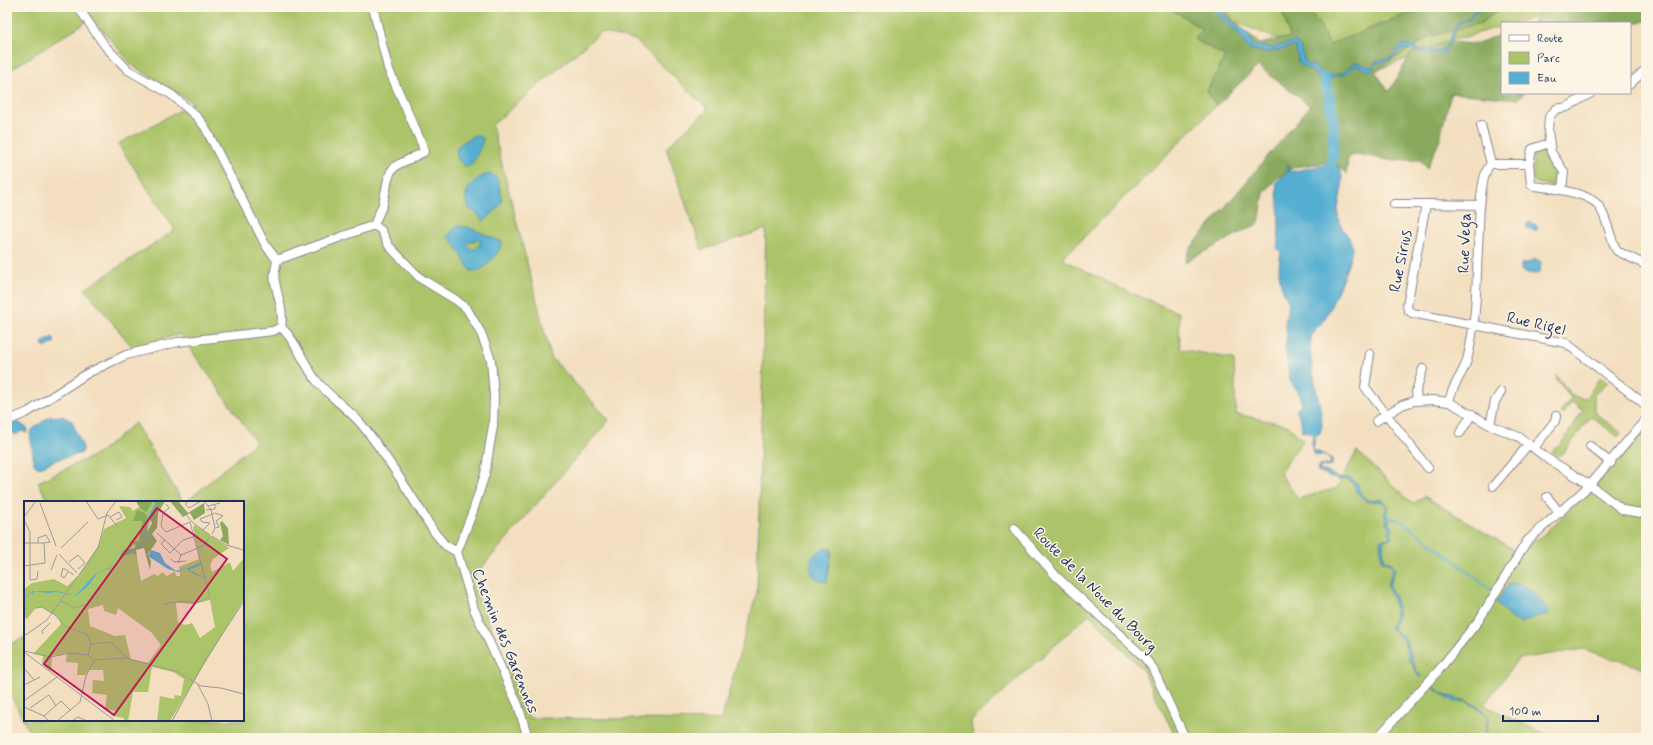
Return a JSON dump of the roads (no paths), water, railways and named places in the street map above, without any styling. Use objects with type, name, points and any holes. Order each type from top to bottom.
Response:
[{"type":"street","points":[[78,7],[105,46],[128,70],[172,95],[197,117],[205,127],[266,246],[277,260],[274,281],[283,318],[281,327]]},
{"type":"street","points":[[277,260],[374,225],[383,204],[391,171],[397,165],[424,152],[422,144],[388,68],[373,7]]},
{"type":"street","points":[[1631,83],[1646,69]]},
{"type":"street","points":[[1562,190],[1564,172],[1551,152],[1549,143],[1548,131],[1550,114],[1556,109],[1567,107],[1589,94]]},
{"type":"street","points":[[1481,125],[1491,164],[1529,164]]},
{"type":"street","points":[[1549,143],[1532,149],[1529,164],[1530,181],[1534,186],[1562,190],[1589,199],[1598,205],[1617,251],[1646,266]]},
{"type":"street","name":"Rue Vega","points":[[1449,402],[1454,383],[1465,364],[1473,325],[1477,284],[1480,205],[1486,172],[1491,164]]},
{"type":"street","points":[[1394,204],[1480,205]]},
{"type":"street","name":"Rue Sirius","points":[[1426,204],[1407,306],[1408,310],[1412,313],[1473,325]]},
{"type":"street","name":"Chemin des Garennes","points":[[374,225],[381,230],[389,246],[420,278],[456,300],[467,309],[481,333],[491,360],[494,396],[493,426],[485,474],[473,511],[457,552],[474,609],[518,705],[528,738]]},
{"type":"street","name":"Rue Rigel","points":[[1473,325],[1566,343],[1646,405]]},
{"type":"street","points":[[281,327],[298,348],[307,367],[317,381],[361,424],[374,439],[435,533],[445,545],[457,552]]},
{"type":"street","points":[[7,421],[28,412],[88,372],[126,355],[178,342],[273,331],[281,327]]},
{"type":"street","points":[[1370,354],[1365,387],[1428,468]]},
{"type":"street","points":[[1417,401],[1416,391],[1423,369]]},
{"type":"street","points":[[1490,426],[1495,401],[1501,392]]},
{"type":"street","points":[[1376,421],[1385,414],[1402,405],[1417,401],[1432,400],[1449,402],[1472,414],[1490,426],[1506,430],[1623,510],[1646,514]]},
{"type":"street","points":[[1460,434],[1472,414]]},
{"type":"street","points":[[1493,486],[1554,421],[1556,416]]},
{"type":"street","points":[[1377,738],[1438,671],[1479,620],[1493,600],[1519,552],[1527,541],[1590,486],[1611,463],[1646,419]]},
{"type":"street","points":[[1590,446],[1611,463]]},
{"type":"street","points":[[1546,497],[1560,513]]},
{"type":"street","name":"Route de la Noue du Bourg","points":[[1014,528],[1056,576],[1143,656],[1152,667],[1185,738]]},
{"type":"water","points":[[1214,7],[1220,7],[1232,23],[1247,34],[1251,39],[1252,45],[1272,48],[1295,41],[1300,47],[1306,63],[1314,66],[1325,76],[1334,74],[1335,77],[1321,81],[1312,71],[1299,64],[1295,46],[1267,53],[1247,48],[1245,42],[1237,32],[1222,19]]},
{"type":"water","points":[[1477,7],[1483,7],[1478,9],[1470,19],[1458,24],[1449,46],[1444,52],[1434,54],[1402,49],[1391,59],[1385,62],[1377,63],[1373,69],[1368,71],[1356,65],[1346,74],[1338,76],[1336,74],[1344,73],[1353,63],[1360,63],[1368,67],[1373,66],[1377,61],[1393,57],[1396,51],[1404,44],[1422,50],[1438,51],[1445,48],[1455,26],[1462,20],[1468,19]]},
{"type":"water","points":[[1490,7],[1507,7],[1510,11],[1522,7],[1511,13]]},
{"type":"water","points":[[474,135],[483,138],[482,144],[471,165],[464,166],[458,159],[456,151],[458,146]]},
{"type":"water","points":[[1331,164],[1339,167],[1341,173],[1342,185],[1338,214],[1340,224],[1350,239],[1352,247],[1345,271],[1332,304],[1325,318],[1313,332],[1311,338],[1310,348],[1312,370],[1322,425],[1320,433],[1315,436],[1313,450],[1332,459],[1332,465],[1327,467],[1322,466],[1319,470],[1330,473],[1338,478],[1350,478],[1358,484],[1360,493],[1366,498],[1371,501],[1380,499],[1388,505],[1387,514],[1389,523],[1393,527],[1391,532],[1393,537],[1383,541],[1384,560],[1392,563],[1395,569],[1389,586],[1398,606],[1398,614],[1393,630],[1405,638],[1416,670],[1422,676],[1420,678],[1409,659],[1404,641],[1391,630],[1395,610],[1394,603],[1387,586],[1393,568],[1390,564],[1382,561],[1380,542],[1381,540],[1391,537],[1388,532],[1390,527],[1386,523],[1387,519],[1384,514],[1387,507],[1381,501],[1367,502],[1357,493],[1353,483],[1347,479],[1338,480],[1317,471],[1319,466],[1329,465],[1331,462],[1324,456],[1314,454],[1313,451],[1312,445],[1313,435],[1310,432],[1302,431],[1301,420],[1296,410],[1301,405],[1301,396],[1290,381],[1285,349],[1287,335],[1285,322],[1289,303],[1281,284],[1279,272],[1281,252],[1277,248],[1279,223],[1276,182],[1287,173],[1287,167],[1289,165],[1289,172]]},
{"type":"water","points":[[491,174],[498,179],[502,201],[499,207],[484,221],[469,208],[466,195],[471,185],[475,181],[480,177]]},
{"type":"water","points":[[1529,222],[1538,226],[1536,231],[1527,228],[1526,225]]},
{"type":"water","points":[[457,226],[468,227],[502,242],[498,252],[486,266],[476,271],[471,271],[455,245],[447,237]],"holes":[[[479,239],[481,244],[473,250],[467,245],[469,242]]]},
{"type":"water","points":[[1536,259],[1541,262],[1540,272],[1533,274],[1521,270],[1521,264]]},
{"type":"water","points":[[53,337],[55,342],[45,348],[42,343]]},
{"type":"water","points":[[62,416],[72,421],[83,448],[82,453],[56,460],[38,468],[34,464],[30,433],[34,428],[49,417]]},
{"type":"water","points":[[18,422],[28,429],[27,433],[21,431],[16,435],[7,428],[7,426]]},
{"type":"water","points":[[823,548],[832,550],[827,582],[815,577],[811,571],[812,557]]},
{"type":"water","points":[[1510,583],[1523,585],[1527,588],[1548,609],[1549,614],[1538,616],[1521,623],[1510,618],[1496,602]]},
{"type":"water","points":[[1431,683],[1436,689],[1443,693],[1466,701],[1455,702],[1427,684]]},
{"type":"water","points":[[1466,701],[1476,706],[1484,713]]},
{"type":"water","points":[[1485,714],[1489,718],[1485,738],[1488,720]]},
{"type":"waterway","points":[[1324,78],[1330,98],[1333,120],[1333,153],[1331,164]]},
{"type":"waterway","points":[[1389,518],[1399,520],[1417,532],[1490,589]]}]
